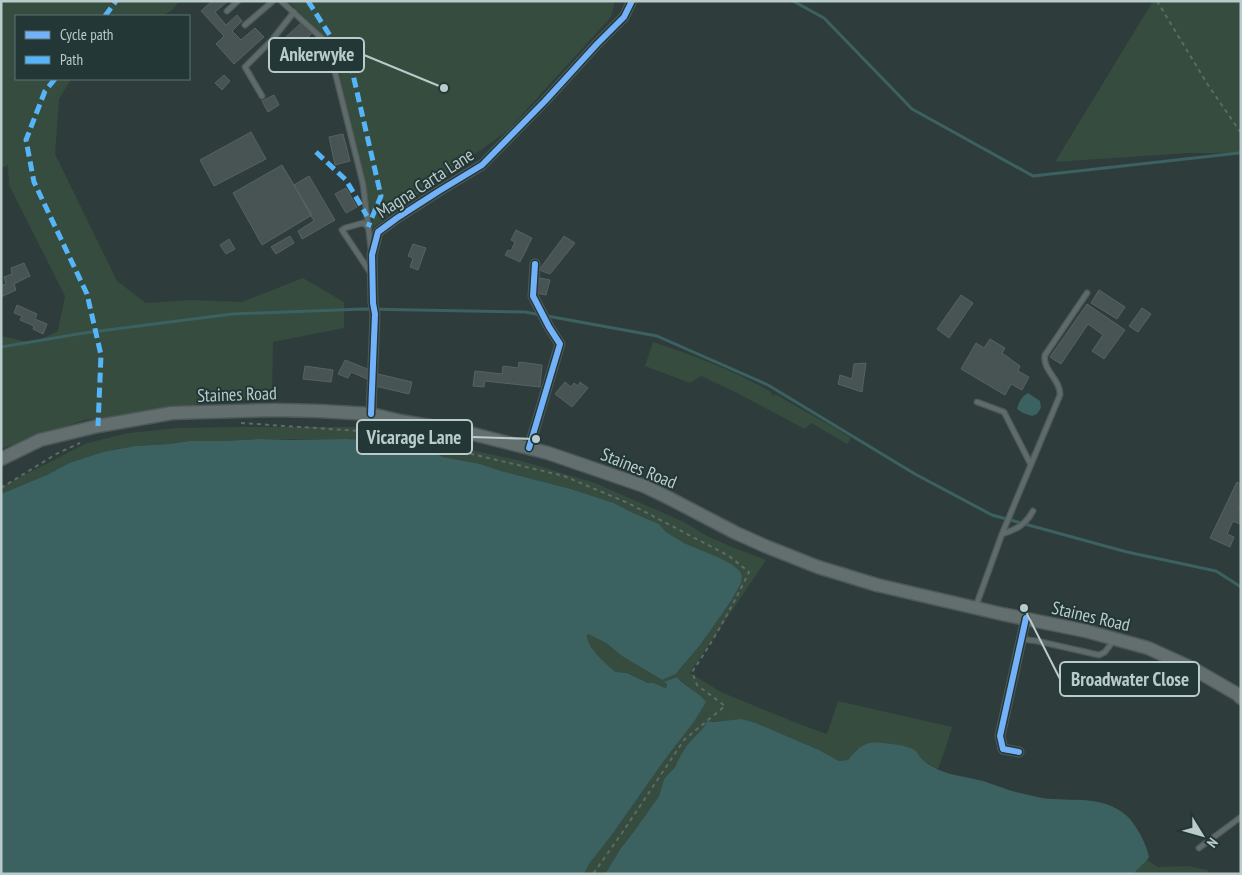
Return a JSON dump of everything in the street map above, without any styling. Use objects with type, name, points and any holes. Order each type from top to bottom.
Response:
[{"type":"main road","name":"Staines Road","points":[[1,459],[40,440],[98,426],[172,413],[275,410],[371,414],[466,432],[548,453],[644,486],[750,539],[818,567],[877,585],[1086,631],[1148,648],[1192,668],[1241,698]]},
{"type":"street","name":"Magna Carta Lane","points":[[371,414],[375,314],[372,255],[378,232],[482,165],[624,17],[632,1]]},
{"type":"street","points":[[529,448],[560,344],[533,296],[535,264]]},
{"type":"street","points":[[1019,752],[1003,749],[1000,736],[1026,618]]},
{"type":"lane","points":[[227,11],[238,1]]},
{"type":"lane","points":[[245,25],[273,1]]},
{"type":"lane","points":[[281,1],[324,41],[333,64],[363,184],[372,255]]},
{"type":"lane","points":[[262,96],[245,67],[272,40],[294,12]]},
{"type":"lane","points":[[368,227],[363,223],[342,230],[373,275]]},
{"type":"lane","points":[[975,608],[1002,534],[1060,392],[1060,387],[1046,365],[1045,355],[1087,293]]},
{"type":"lane","points":[[977,402],[1004,412],[1031,465]]},
{"type":"lane","points":[[1002,534],[1021,526],[1033,511]]},
{"type":"lane","points":[[1021,639],[1099,655],[1105,652],[1115,639]]},
{"type":"lane","points":[[1199,848],[1241,817]]},
{"type":"path","points":[[1157,1],[1241,134]]},
{"type":"path","points":[[236,423],[360,431],[417,441],[564,476],[636,507],[729,556],[749,572],[730,610],[692,672],[697,685],[725,706],[684,740],[593,874]]},
{"type":"path","points":[[1,488],[58,453],[84,442]]},
{"type":"green space","points":[[1,1],[180,1],[172,10],[164,15],[15,15],[15,80],[70,80],[59,99],[55,154],[117,281],[146,303],[191,300],[242,302],[303,278],[344,302],[344,328],[273,342],[272,397],[245,398],[84,420],[1,449],[1,336],[33,343],[58,331],[65,296],[9,185],[8,165],[1,168]]},
{"type":"green space","points":[[288,1],[615,1],[611,17],[507,131],[372,228],[372,217],[333,45]]},
{"type":"green space","points":[[1153,1],[1241,1],[1241,153],[1187,153],[1055,162]]},
{"type":"green space","points":[[653,342],[728,370],[771,392],[774,396],[775,394],[851,438],[847,444],[811,423],[805,429],[701,376],[690,383],[645,366]]},
{"type":"green space","points":[[366,427],[522,461],[595,483],[684,522],[709,537],[766,560],[690,673],[721,692],[827,734],[838,701],[952,727],[938,769],[924,761],[914,750],[856,749],[848,760],[839,761],[819,750],[756,723],[707,721],[704,727],[687,745],[676,766],[664,779],[659,796],[621,848],[605,874],[584,874],[589,864],[694,722],[705,702],[677,677],[665,682],[667,687],[665,689],[628,673],[614,671],[593,649],[588,639],[588,634],[606,643],[622,656],[661,680],[676,674],[701,644],[731,601],[740,583],[742,576],[740,571],[720,558],[684,543],[666,532],[659,524],[614,503],[480,464],[443,457],[432,452],[406,450],[366,440],[259,439],[189,441],[135,446],[103,452],[69,463],[49,474],[1,494],[1,487],[87,443],[129,433],[177,428]]},
{"type":"green space","points":[[1147,860],[1158,867],[1188,866],[1207,870],[1209,874],[1133,874]]},
{"type":"water","points":[[1028,393],[1040,401],[1041,408],[1037,414],[1032,416],[1017,409],[1021,400]]},
{"type":"water","points":[[259,439],[366,440],[406,450],[432,452],[443,457],[480,464],[614,503],[659,524],[666,532],[684,543],[720,558],[740,571],[742,576],[741,583],[731,601],[701,644],[676,674],[662,680],[622,656],[606,643],[588,634],[588,641],[594,651],[614,671],[627,673],[648,683],[654,683],[665,688],[667,684],[664,682],[677,677],[706,702],[694,722],[589,864],[584,874],[1,874],[1,494],[49,474],[69,463],[103,452],[135,446],[189,441]]},
{"type":"water","points":[[741,719],[756,723],[819,750],[839,761],[848,760],[859,748],[867,744],[898,745],[913,749],[926,763],[950,774],[983,781],[1037,797],[1092,801],[1112,806],[1131,820],[1142,838],[1149,857],[1133,874],[605,874],[621,848],[659,796],[664,779],[676,766],[687,745],[704,727],[707,721]]},
{"type":"building","points":[[212,1],[228,1],[215,12],[226,25],[237,15],[242,21],[232,31],[241,40],[255,28],[264,37],[234,64],[216,44],[224,36],[201,11]]},
{"type":"building","points":[[302,22],[312,33],[304,41],[307,44],[297,53],[284,39]]},
{"type":"building","points":[[224,75],[230,81],[222,90],[215,83]]},
{"type":"building","points":[[274,95],[279,105],[268,112],[262,101]]},
{"type":"building","points":[[251,132],[266,159],[214,186],[200,160]]},
{"type":"building","points":[[343,134],[350,161],[335,165],[329,137]]},
{"type":"building","points":[[282,165],[312,215],[262,245],[233,193]]},
{"type":"building","points":[[309,176],[335,220],[302,239],[298,231],[314,221],[294,185]]},
{"type":"building","points":[[346,188],[357,207],[346,213],[335,194]]},
{"type":"building","points":[[516,230],[532,238],[520,262],[505,255],[508,250],[511,251],[515,242],[511,240]]},
{"type":"building","points":[[290,236],[294,243],[276,254],[271,247]]},
{"type":"building","points":[[564,236],[575,243],[550,274],[539,270]]},
{"type":"building","points":[[229,239],[235,249],[226,254],[220,245]]},
{"type":"building","points":[[413,244],[426,248],[418,270],[410,267],[413,258],[408,256]]},
{"type":"building","points":[[24,263],[30,276],[14,284],[16,290],[1,297],[1,286],[6,284],[4,277],[12,274],[11,268]]},
{"type":"building","points":[[540,278],[550,280],[546,295],[536,293]]},
{"type":"building","points":[[1099,290],[1125,307],[1117,319],[1091,303]]},
{"type":"building","points":[[961,295],[973,303],[949,338],[937,329]]},
{"type":"building","points":[[1087,304],[1125,330],[1104,359],[1092,351],[1103,335],[1088,324],[1061,364],[1050,357]]},
{"type":"building","points":[[17,305],[37,314],[35,319],[47,324],[43,334],[33,329],[34,326],[20,320],[22,316],[14,313]]},
{"type":"building","points":[[1142,308],[1151,314],[1138,332],[1129,326]]},
{"type":"building","points":[[990,339],[1005,348],[1002,353],[1020,366],[1018,371],[1029,377],[1022,390],[1011,384],[1005,395],[961,369],[976,343],[984,348]]},
{"type":"building","points":[[345,360],[370,370],[367,379],[351,372],[348,378],[338,374]]},
{"type":"building","points":[[519,362],[542,365],[540,387],[485,381],[484,387],[473,386],[475,371],[502,374],[503,366],[518,368]]},
{"type":"building","points":[[866,363],[862,392],[838,384],[840,375],[852,379],[854,364]]},
{"type":"building","points":[[305,366],[333,370],[331,382],[303,379]]},
{"type":"building","points":[[378,374],[412,382],[409,394],[375,386]]},
{"type":"building","points":[[565,382],[571,387],[574,383],[578,386],[580,382],[588,388],[572,407],[555,394]]},
{"type":"building","points":[[1237,482],[1241,484],[1241,504],[1239,508],[1241,509],[1241,524],[1233,521],[1227,534],[1234,537],[1230,547],[1210,538]]},
{"type":"waterway","points":[[793,1],[824,18],[912,109],[1033,176],[1241,153]]},
{"type":"waterway","points":[[1,347],[84,333],[232,314],[363,309],[525,312],[657,336],[768,385],[915,474],[992,515],[1127,552],[1216,571],[1241,587]]},
{"type":"marked path","points":[[106,15],[116,1]]},
{"type":"marked path","points":[[308,1],[351,66],[381,196],[368,227]]},
{"type":"marked path","points":[[54,80],[45,91],[26,140],[34,182],[87,294],[101,355],[98,426]]},
{"type":"marked path","points":[[316,152],[346,180],[367,216]]},
{"type":"cycle path","points":[[371,414],[375,314],[372,255],[378,232],[482,165],[624,17],[632,1]]},
{"type":"cycle path","points":[[529,448],[560,344],[533,296],[535,264]]},
{"type":"cycle path","points":[[1019,752],[1003,749],[1000,736],[1026,618]]},
{"type":"place","name":"Ankerwyke","points":[[444,88]]},
{"type":"place","name":"Vicarage Lane","points":[[536,439]]},
{"type":"place","name":"Broadwater Close","points":[[1024,608]]}]
